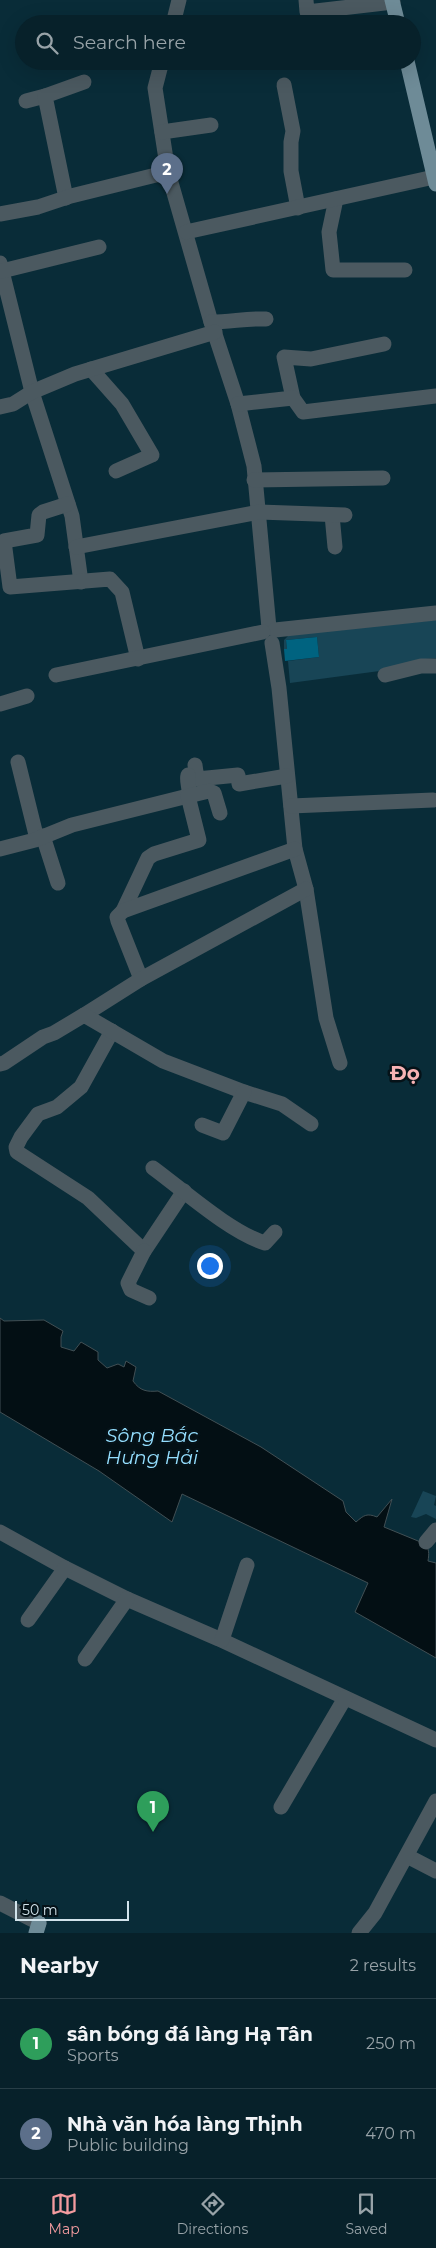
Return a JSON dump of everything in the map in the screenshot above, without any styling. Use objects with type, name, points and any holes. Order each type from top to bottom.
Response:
[{"type":"main road","points":[[392,1],[396,15]]},
{"type":"main road","points":[[409,70],[435,181]]},
{"type":"street","points":[[175,15],[178,0]]},
{"type":"street","points":[[308,12],[392,1]]},
{"type":"street","points":[[159,70],[154,88],[168,172],[213,327],[238,404],[254,466],[270,633],[280,688],[295,849],[306,890],[326,1018],[340,1063]]},
{"type":"street","points":[[26,101],[84,82]]},
{"type":"street","points":[[284,85],[293,131],[290,172],[298,208]]},
{"type":"street","points":[[44,96],[66,198]]},
{"type":"street","points":[[162,132],[211,125]]},
{"type":"street","points":[[0,214],[168,172]]},
{"type":"street","points":[[186,232],[336,199],[435,181]]},
{"type":"street","points":[[336,199],[329,232],[334,270],[405,270]]},
{"type":"street","points":[[81,582],[68,504],[32,392],[1,267],[99,247]]},
{"type":"street","points":[[0,407],[12,404],[32,392],[91,369],[213,327],[235,322],[242,318],[266,319]]},
{"type":"street","points":[[384,344],[311,358],[284,357],[293,398],[303,412],[436,396]]},
{"type":"street","points":[[91,369],[122,404],[152,456],[116,471]]},
{"type":"street","points":[[238,404],[293,398]]},
{"type":"street","points":[[254,480],[383,478]]},
{"type":"street","points":[[68,504],[39,515],[37,535],[4,541],[10,587],[110,579],[122,592],[138,659]]},
{"type":"street","points":[[76,546],[259,512],[339,515],[336,547]]},
{"type":"street","points":[[56,676],[270,633],[436,613]]},
{"type":"street","points":[[385,675],[420,666],[436,666]]},
{"type":"street","points":[[0,704],[27,696]]},
{"type":"street","points":[[18,762],[40,838],[58,883]]},
{"type":"street","points":[[123,912],[148,858],[154,854],[199,840],[188,796],[190,792],[187,779],[191,770],[197,779],[238,774],[239,784],[287,776]]},
{"type":"street","points":[[0,849],[40,838],[72,825],[209,791],[214,793],[220,813]]},
{"type":"street","points":[[291,806],[433,800]]},
{"type":"street","points":[[141,979],[117,917],[123,912],[295,849]]},
{"type":"street","points":[[291,897],[301,873]]},
{"type":"street","points":[[0,1064],[141,979],[306,890]]},
{"type":"street","points":[[84,1015],[163,1061],[244,1092],[282,1104],[311,1124]]},
{"type":"street","points":[[112,1031],[81,1087],[57,1107],[38,1114],[16,1147],[17,1152],[88,1198],[144,1251]]},
{"type":"street","points":[[202,1125],[223,1132],[244,1092]]},
{"type":"street","points":[[153,1168],[238,1230],[255,1240],[265,1243],[275,1232]]},
{"type":"street","points":[[149,1298],[131,1290],[128,1283],[144,1251],[184,1191]]},
{"type":"street","points":[[426,1542],[436,1530]]},
{"type":"street","points":[[0,1532],[65,1568],[127,1599],[222,1640],[436,1740]]},
{"type":"street","points":[[222,1640],[247,1565]]},
{"type":"street","points":[[28,1620],[65,1568]]},
{"type":"street","points":[[85,1659],[127,1599]]},
{"type":"street","points":[[281,1808],[345,1698]]},
{"type":"street","points":[[359,1933],[375,1913],[436,1802]]},
{"type":"street","points":[[407,1856],[436,1871]]},
{"type":"street","points":[[0,1903],[38,1928]]},
{"type":"shaded area","points":[[436,620],[436,658],[416,660],[387,670],[290,683],[288,661],[319,657],[317,637],[286,640],[287,649],[284,649],[284,640],[289,635]]},
{"type":"shaded area","points":[[423,1491],[436,1496],[434,1505],[436,1506],[436,1519],[426,1514],[416,1518],[411,1517]]},
{"type":"water","name":"Sông Bắc Hưng Hải","points":[[0,1318],[4,1321],[44,1320],[63,1331],[61,1347],[74,1351],[81,1342],[98,1352],[98,1360],[107,1368],[118,1364],[124,1367],[126,1361],[136,1367],[133,1381],[138,1387],[147,1391],[158,1391],[261,1447],[343,1501],[346,1512],[356,1522],[366,1515],[377,1517],[392,1499],[384,1527],[423,1543],[428,1549],[428,1561],[436,1563],[436,1658],[355,1612],[368,1583],[182,1494],[172,1522],[99,1471],[0,1412]]},
{"type":"building","points":[[317,637],[319,657],[285,661],[284,649],[287,649],[286,640]]},
{"type":"place","name":"Nhà văn hóa làng Thịnh","points":[[167,194]]},
{"type":"place","name":"sân bóng đá làng Hạ Tân","points":[[153,1832]]},
{"type":"district","name":"Đọ","points":[[405,1073]]}]
